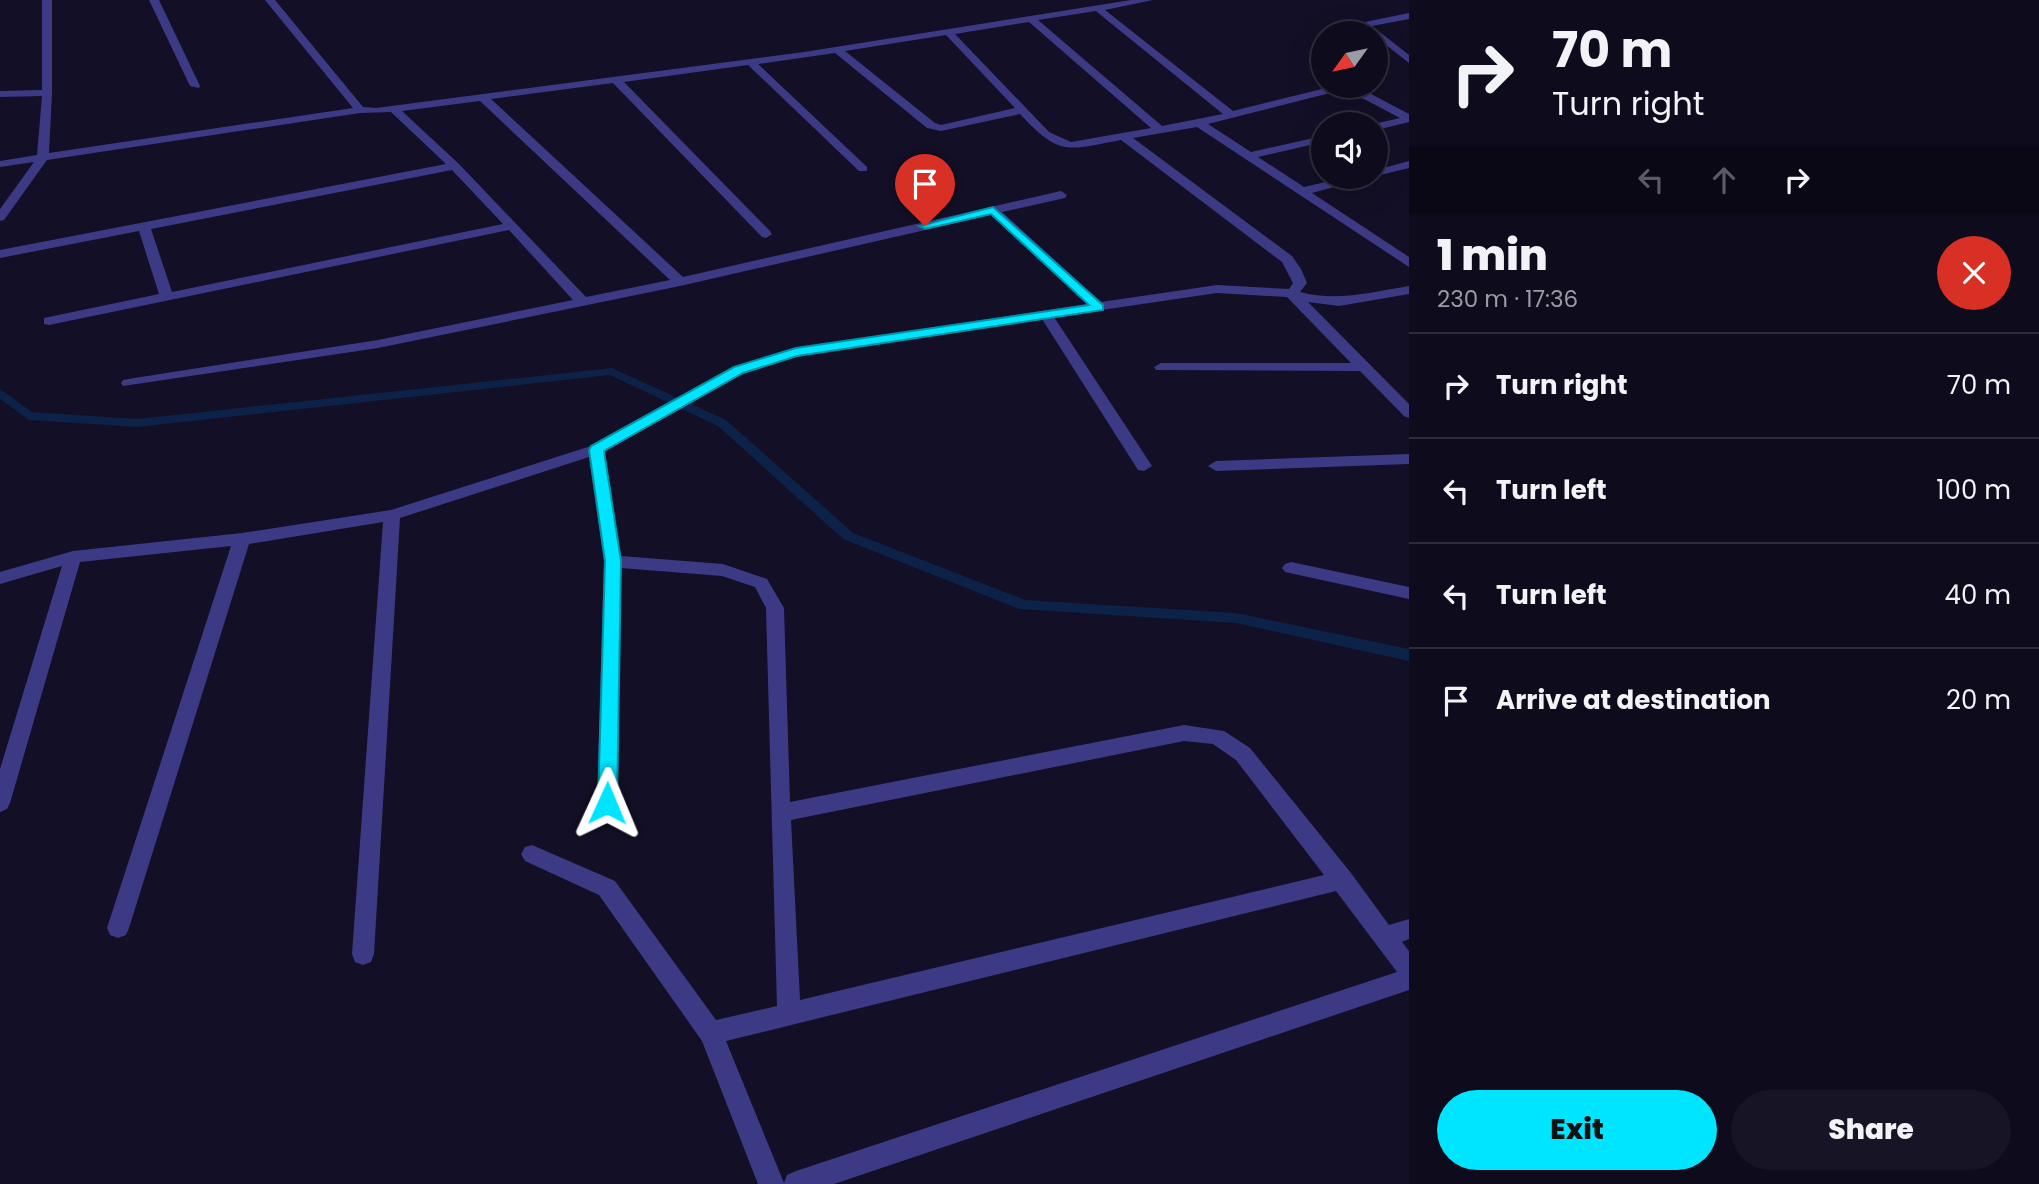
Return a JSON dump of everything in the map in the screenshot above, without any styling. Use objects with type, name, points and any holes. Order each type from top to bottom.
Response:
[{"type":"street","points":[[0,217],[43,158],[47,93],[47,0]]},
{"type":"street","points":[[155,0],[195,86]]},
{"type":"street","points":[[271,0],[360,110]]},
{"type":"street","points":[[0,164],[360,110],[394,109],[837,50],[1100,10],[1148,0]]},
{"type":"street","points":[[1100,10],[1231,115]]},
{"type":"street","points":[[1383,21],[1409,16]]},
{"type":"street","points":[[1032,20],[1160,130]]},
{"type":"street","points":[[949,33],[1045,134],[1070,146],[1199,123],[1330,90],[1367,96],[1409,118]]},
{"type":"street","points":[[1388,43],[1409,60]]},
{"type":"street","points":[[837,50],[931,126],[941,128],[1022,110]]},
{"type":"street","points":[[750,62],[863,169]]},
{"type":"street","points":[[616,80],[766,234]]},
{"type":"street","points":[[0,94],[47,93]]},
{"type":"street","points":[[482,97],[680,282]]},
{"type":"street","points":[[394,109],[455,166],[582,301]]},
{"type":"street","points":[[1388,124],[1409,118]]},
{"type":"street","points":[[1199,123],[1409,263]]},
{"type":"street","points":[[1124,137],[1287,259],[1300,284],[1292,294]]},
{"type":"street","points":[[1250,156],[1311,142]]},
{"type":"street","points":[[1388,170],[1409,164]]},
{"type":"street","points":[[0,254],[455,166]]},
{"type":"street","points":[[1304,191],[1312,189]]},
{"type":"street","points":[[128,383],[378,344],[680,282],[1061,195]]},
{"type":"street","points":[[993,210],[1098,307]]},
{"type":"street","points":[[144,226],[167,297]]},
{"type":"street","points":[[49,321],[511,226]]},
{"type":"street","points":[[0,578],[73,557],[242,538],[392,515],[596,450],[738,370],[796,352],[1217,289],[1264,290],[1322,302],[1339,302],[1409,290]]},
{"type":"street","points":[[1292,294],[1409,413]]},
{"type":"street","points":[[1046,315],[1144,466]]},
{"type":"street","points":[[1161,367],[1364,367]]},
{"type":"street","points":[[596,450],[613,561],[607,803]]},
{"type":"street","points":[[1216,466],[1409,458]]},
{"type":"street","points":[[363,954],[392,515]]},
{"type":"street","points":[[118,928],[242,538]]},
{"type":"street","points":[[0,803],[73,557]]},
{"type":"street","points":[[613,561],[723,570],[761,583],[775,608],[789,1014]]},
{"type":"street","points":[[1291,568],[1409,593]]},
{"type":"street","points":[[780,813],[1184,733],[1217,737],[1244,754],[1409,969]]},
{"type":"street","points":[[532,854],[607,888],[711,1033],[771,1184]]},
{"type":"street","points":[[711,1033],[1343,880]]},
{"type":"street","points":[[1385,937],[1409,929]]},
{"type":"street","points":[[796,1184],[1409,979]]},
{"type":"waterway","points":[[0,393],[29,416],[137,423],[612,371],[722,423],[848,536],[1024,605],[1236,618],[1409,655]]},
{"type":"route","points":[[607,803],[613,561],[596,450],[738,370],[762,361],[796,352],[1098,307],[993,210],[925,226]]}]
